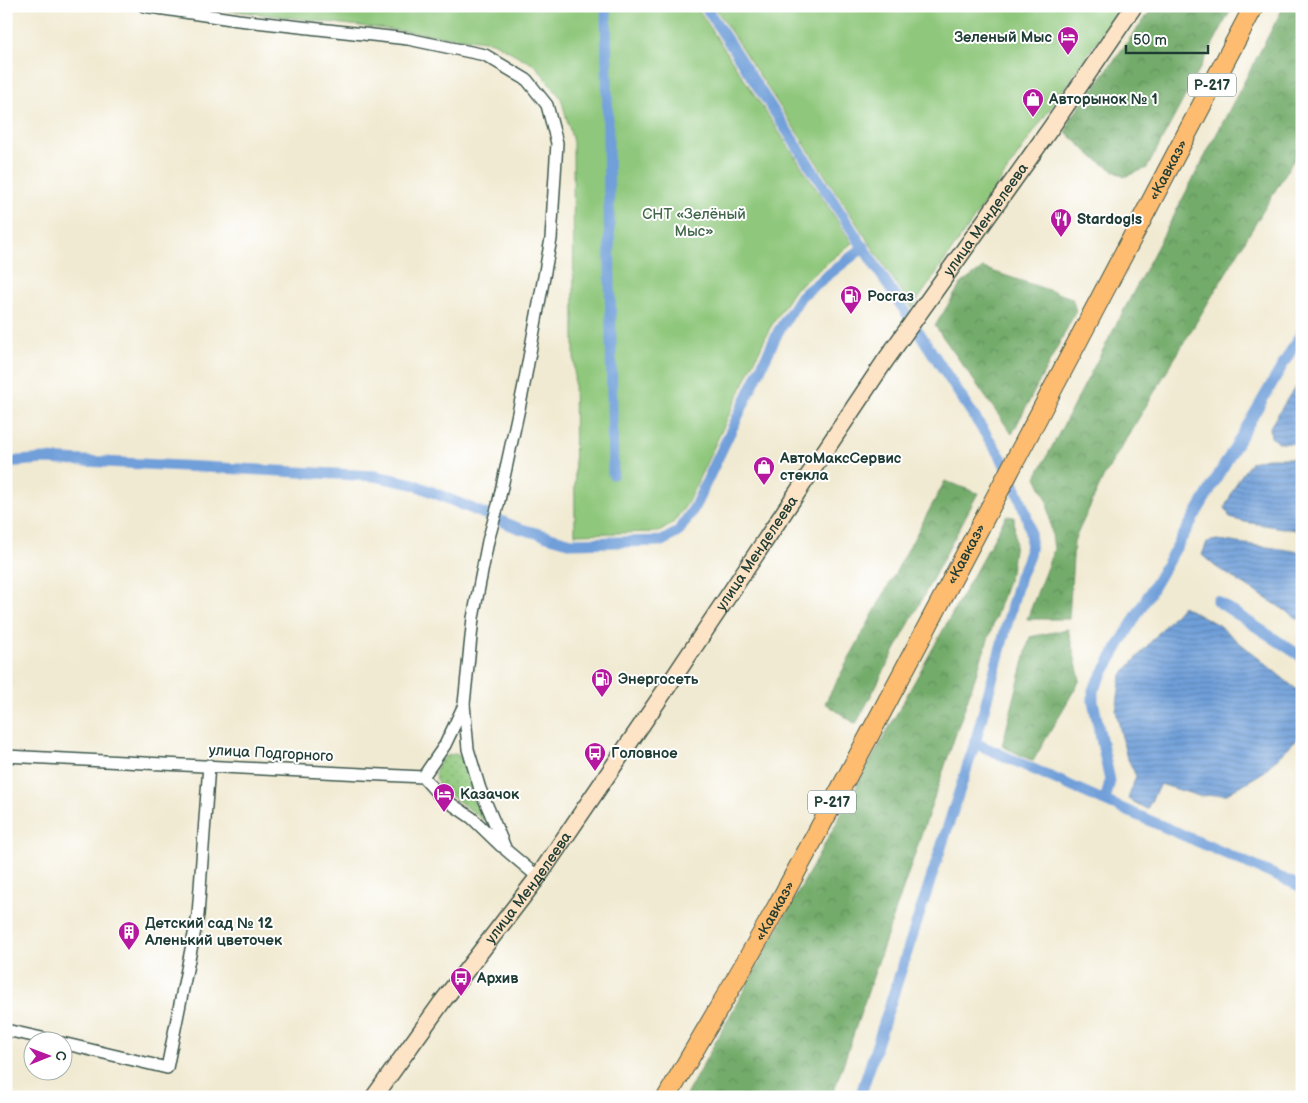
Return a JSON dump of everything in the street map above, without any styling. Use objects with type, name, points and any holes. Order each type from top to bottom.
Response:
[{"type":"highway","name":"«Кавказ»","points":[[667,1097],[772,916],[1025,444],[1090,316],[1254,6]]},
{"type":"main road","name":"улица Менделеева","points":[[374,1097],[442,1002],[538,877],[666,690],[885,361],[1066,107],[1134,6]]},
{"type":"street","points":[[144,6],[238,20],[408,39],[485,55],[527,80],[547,105],[557,143],[551,239],[523,390],[498,505],[488,541],[474,618],[464,704],[470,757],[480,789],[506,850]]},
{"type":"street","points":[[464,704],[445,745],[423,777],[440,796],[472,818],[538,877]]},
{"type":"street","name":"улица Подгорного","points":[[6,756],[423,777]]},
{"type":"street","points":[[72,1045],[167,1068],[198,915],[209,765]]},
{"type":"street","points":[[6,1030],[22,1034]]},
{"type":"green space","name":"СНТ «Зелёный Мыс»","points":[[193,6],[696,6],[852,243],[795,289],[770,328],[687,504],[672,524],[659,532],[575,534],[573,142],[561,98],[536,66],[493,42]]},
{"type":"green space","points":[[714,6],[1121,6],[912,308]]},
{"type":"green space","points":[[1154,6],[1233,6],[1147,168],[1124,177],[1094,158],[1066,132],[1072,117]]},
{"type":"green space","points":[[1284,6],[1302,6],[1302,146],[1104,476],[1074,541],[1069,619],[1027,619],[1054,549],[1047,500],[1036,477]]},
{"type":"green space","points":[[983,268],[1072,298],[1076,311],[1012,434],[935,326],[961,284]]},
{"type":"green space","points":[[945,481],[978,493],[856,724],[825,703]]},
{"type":"green space","points":[[1006,516],[1014,517],[1015,542],[1011,572],[832,1097],[685,1097]]},
{"type":"green space","points":[[1068,629],[1080,680],[1033,761],[1002,746],[1030,637]]},
{"type":"green space","points":[[456,754],[463,758],[467,765],[486,817],[483,820],[445,791],[436,780],[437,768],[441,760]]},
{"type":"water","points":[[1302,380],[1302,444],[1280,443],[1271,437],[1270,427],[1291,393]]},
{"type":"water","points":[[1267,458],[1302,458],[1302,531],[1230,518],[1225,507],[1238,480],[1251,462]]},
{"type":"water","points":[[1217,540],[1302,552],[1302,621],[1216,567],[1202,555],[1207,542]]},
{"type":"water","points":[[1182,606],[1217,624],[1302,694],[1302,734],[1262,773],[1227,794],[1199,796],[1160,784],[1147,809],[1128,799],[1136,776],[1126,755],[1116,711],[1121,676]]},
{"type":"waterway","points":[[606,6],[613,474]]},
{"type":"waterway","points":[[705,6],[1002,459],[1018,493],[1030,531],[1029,555],[1020,576],[975,743],[860,1097]]},
{"type":"waterway","points":[[6,464],[45,459],[375,476],[413,484],[518,528],[572,543],[662,541],[678,532],[694,508],[778,332],[801,296],[864,247]]},
{"type":"waterway","points":[[1105,801],[1110,781],[1093,701],[1093,690],[1302,332]]},
{"type":"waterway","points":[[1217,601],[1302,657]]},
{"type":"waterway","points":[[975,743],[1302,887]]},
{"type":"place","name":"Зеленый Мыс","points":[[1068,56]]},
{"type":"place","name":"Авторынок № 1","points":[[1033,118]]},
{"type":"place","name":"Stardog!s","points":[[1061,238]]},
{"type":"place","name":"Росгаз","points":[[851,315]]},
{"type":"place","name":"АвтоМаксСервис стекла","points":[[764,486]]},
{"type":"place","name":"Энергосеть","points":[[602,698]]},
{"type":"place","name":"Головное","points":[[595,772]]},
{"type":"place","name":"Казачок","points":[[444,813]]},
{"type":"place","name":"Детский сад № 12 Аленький цветочек","points":[[129,951]]},
{"type":"place","name":"Архив","points":[[461,997]]}]
